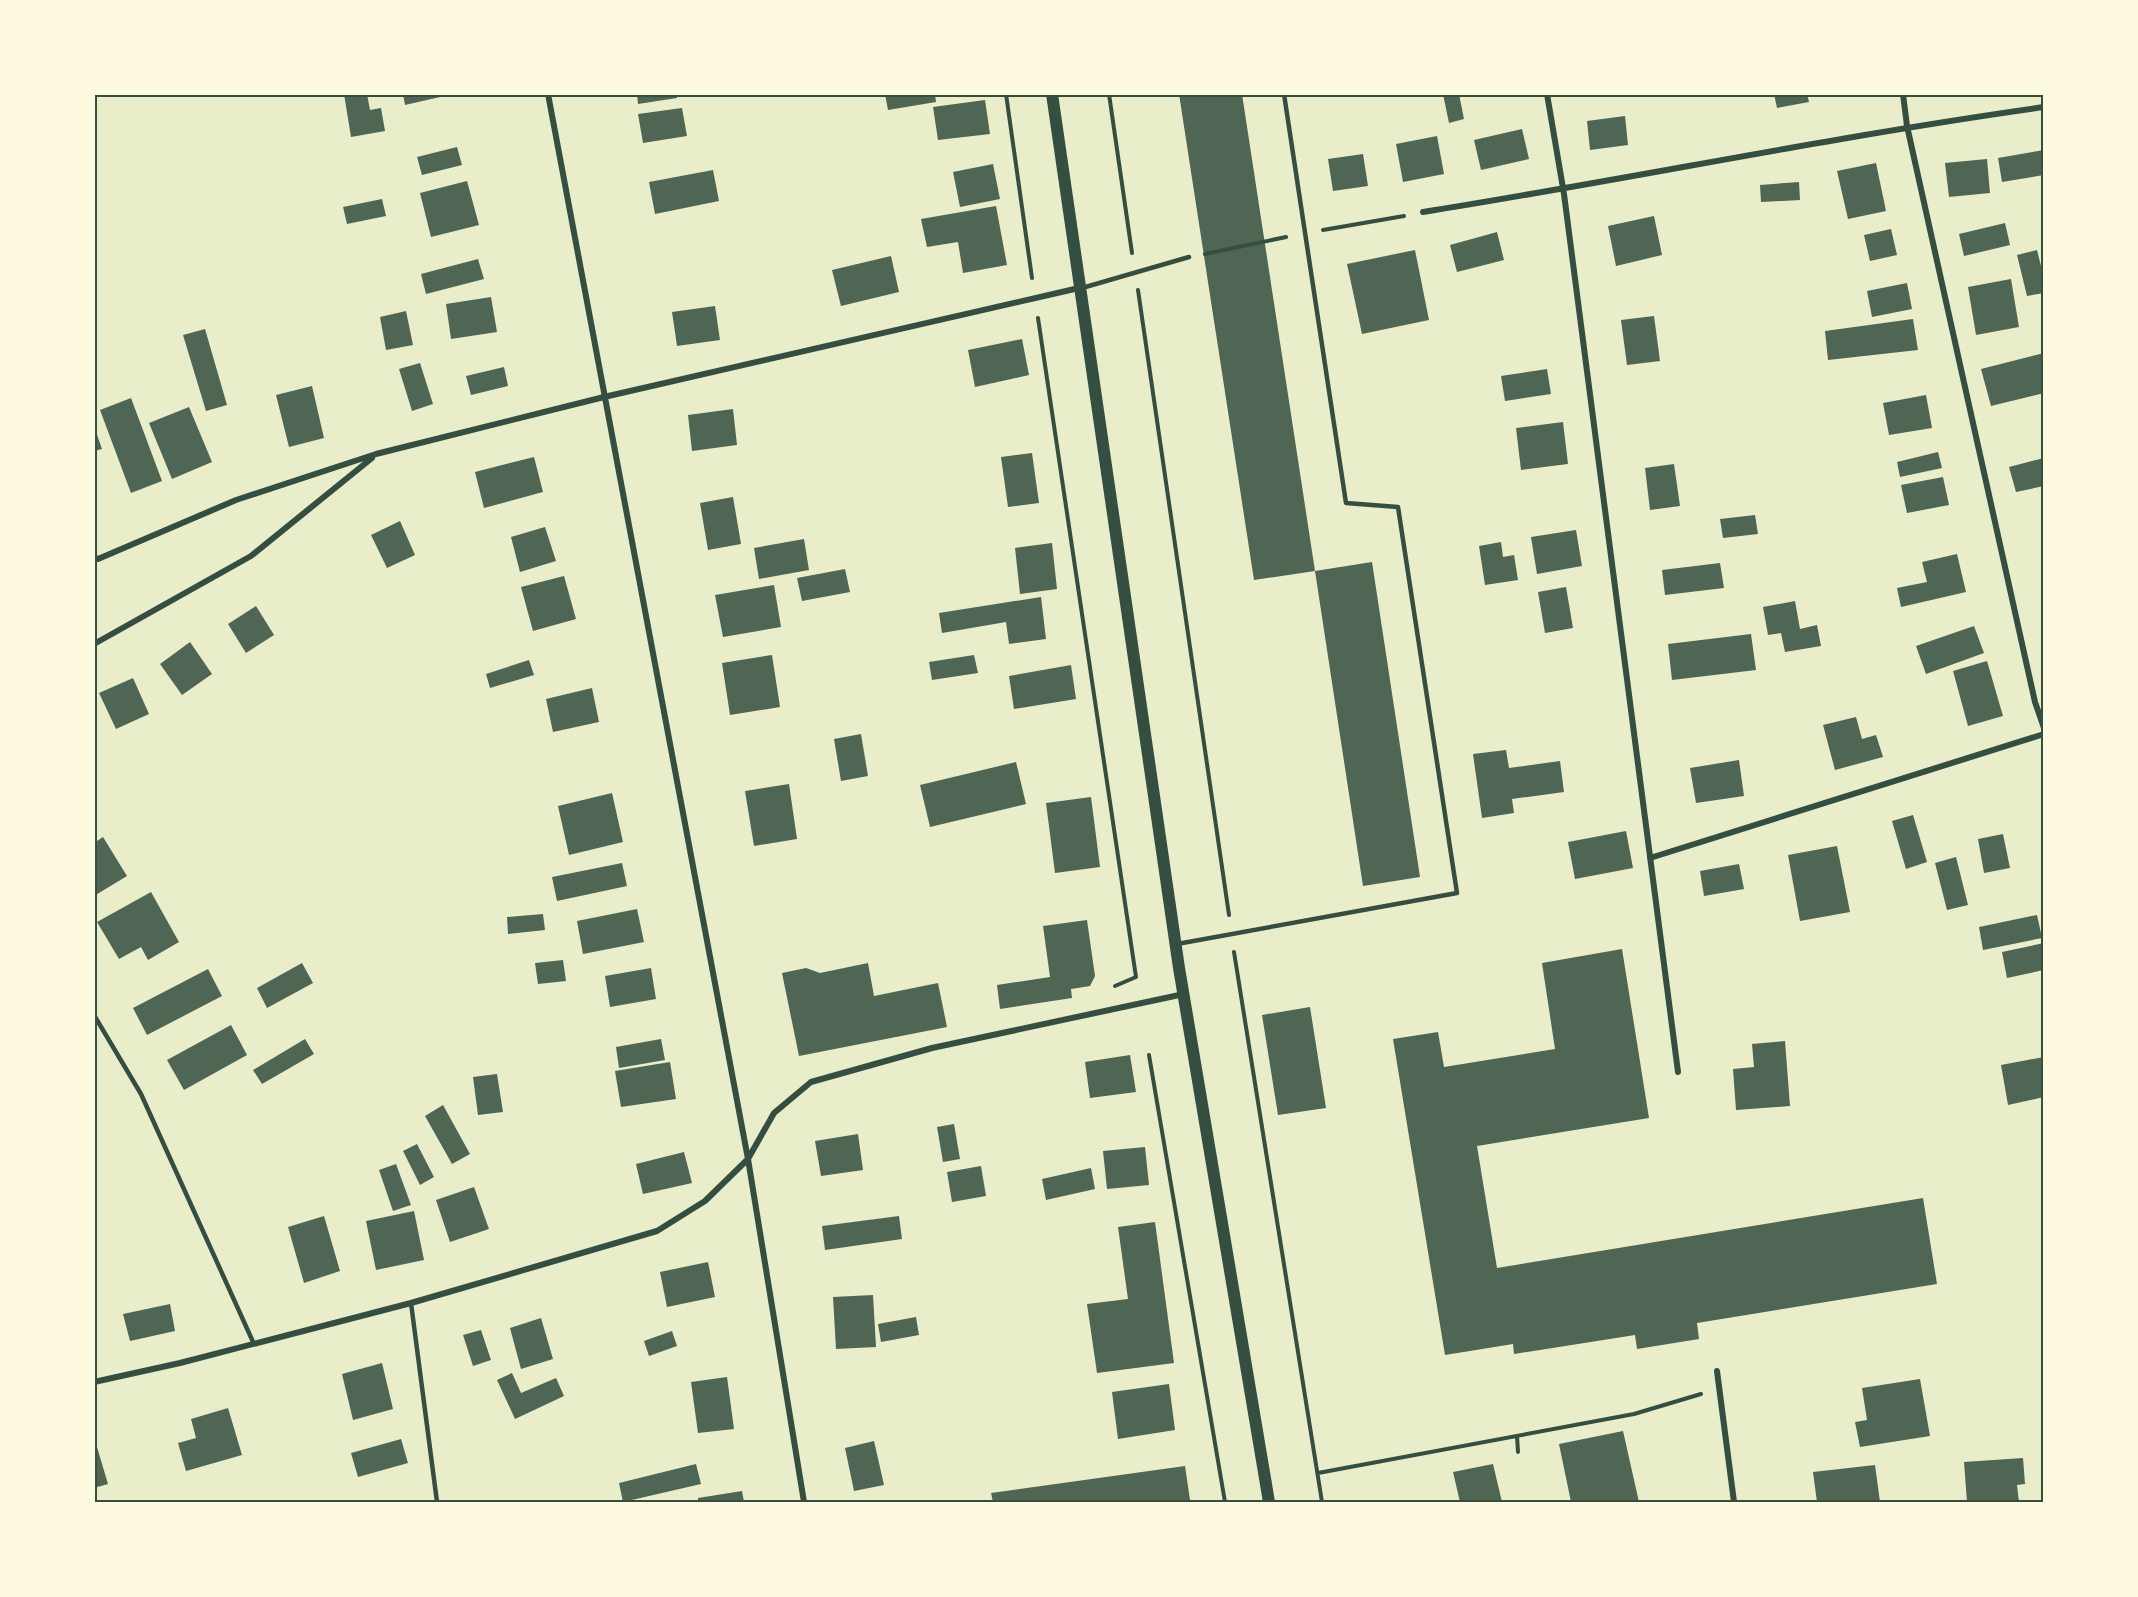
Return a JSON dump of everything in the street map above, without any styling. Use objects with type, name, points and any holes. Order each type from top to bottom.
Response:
[{"type":"main road","points":[[1052,94],[1176,944],[1269,1503]]},
{"type":"street","points":[[548,94],[748,1159],[804,1503]]},
{"type":"street","points":[[1547,94],[1563,190],[1678,1072]]},
{"type":"street","points":[[1903,94],[1907,126],[2035,702],[2043,728]]},
{"type":"street","points":[[1423,212],[1563,190],[1907,126],[2043,107]]},
{"type":"street","points":[[94,558],[98,559],[236,501],[376,454],[604,398],[1079,288]]},
{"type":"street","points":[[94,644],[251,556],[376,454]]},
{"type":"street","points":[[1650,858],[2043,734]]},
{"type":"street","points":[[94,1382],[411,1304],[657,1231],[705,1201],[748,1159],[774,1113],[811,1082],[932,1048],[1184,994]]},
{"type":"street","points":[[1717,1371],[1734,1503]]},
{"type":"lane","points":[[1176,944],[1457,893],[1398,507],[1346,503],[1284,94]]},
{"type":"lane","points":[[1079,288],[1189,257]]},
{"type":"lane","points":[[94,1015],[141,1094],[254,1344]]},
{"type":"lane","points":[[411,1304],[437,1503]]},
{"type":"path","points":[[1006,94],[1136,977],[1109,989]]},
{"type":"path","points":[[1109,94],[1231,934],[1322,1503]]},
{"type":"path","points":[[1149,1055],[1225,1503]]},
{"type":"path","points":[[1318,1473],[1634,1414],[1719,1388]]},
{"type":"path","points":[[1517,1436],[1518,1452]]},
{"type":"building","points":[[344,94],[367,94],[370,110],[381,108],[385,131],[351,137]]},
{"type":"building","points":[[403,94],[449,94],[449,95],[405,105]]},
{"type":"building","points":[[637,94],[677,94],[677,98],[638,104]]},
{"type":"building","points":[[885,94],[935,94],[936,102],[888,110]]},
{"type":"building","points":[[1179,94],[1242,94],[1315,571],[1254,580]]},
{"type":"building","points":[[1443,94],[1459,94],[1464,119],[1449,123]]},
{"type":"building","points":[[1774,94],[1807,94],[1809,102],[1777,108]]},
{"type":"building","points":[[985,100],[990,134],[938,140],[933,107]]},
{"type":"building","points":[[682,108],[687,136],[643,143],[638,114]]},
{"type":"building","points":[[1625,116],[1628,145],[1590,150],[1587,121]]},
{"type":"building","points":[[1522,129],[1529,159],[1481,170],[1474,140]]},
{"type":"building","points":[[1437,136],[1444,174],[1403,182],[1396,144]]},
{"type":"building","points":[[457,147],[462,165],[422,175],[417,157]]},
{"type":"building","points":[[2044,150],[2044,175],[2002,182],[1998,158]]},
{"type":"building","points":[[1363,154],[1368,186],[1333,191],[1328,159]]},
{"type":"building","points":[[1987,159],[1990,193],[1949,197],[1945,163]]},
{"type":"building","points":[[1876,163],[1886,211],[1848,219],[1837,171]]},
{"type":"building","points":[[993,164],[1000,199],[960,207],[953,172]]},
{"type":"building","points":[[713,170],[719,201],[655,214],[649,182]]},
{"type":"building","points":[[467,181],[479,225],[431,237],[420,193]]},
{"type":"building","points":[[1799,182],[1800,200],[1761,202],[1760,185]]},
{"type":"building","points":[[382,199],[386,216],[347,224],[343,207]]},
{"type":"building","points":[[996,206],[1007,265],[963,273],[958,242],[927,247],[921,219]]},
{"type":"building","points":[[1654,216],[1662,255],[1616,266],[1608,226]]},
{"type":"building","points":[[2005,223],[2010,245],[1964,256],[1959,234]]},
{"type":"building","points":[[1891,229],[1897,255],[1870,261],[1864,235]]},
{"type":"building","points":[[1497,232],[1504,260],[1457,272],[1450,245]]},
{"type":"building","points":[[1415,250],[1429,320],[1362,334],[1347,264]]},
{"type":"building","points":[[2037,250],[2044,278],[2044,293],[2027,296],[2017,255]]},
{"type":"building","points":[[891,256],[899,292],[841,306],[832,270]]},
{"type":"building","points":[[478,259],[484,279],[426,294],[421,274]]},
{"type":"building","points":[[2011,279],[2019,327],[1976,335],[1968,287]]},
{"type":"building","points":[[1907,283],[1912,309],[1872,317],[1867,291]]},
{"type":"building","points":[[491,297],[497,332],[451,339],[446,304]]},
{"type":"building","points":[[715,306],[720,340],[677,346],[672,312]]},
{"type":"building","points":[[406,311],[413,345],[386,350],[380,317]]},
{"type":"building","points":[[1654,316],[1660,361],[1627,365],[1621,320]]},
{"type":"building","points":[[1913,319],[1918,350],[1828,360],[1825,331]]},
{"type":"building","points":[[205,329],[227,405],[206,411],[183,335]]},
{"type":"building","points":[[1022,339],[1029,375],[975,387],[968,350]]},
{"type":"building","points":[[2044,353],[2044,393],[1991,406],[1981,369]]},
{"type":"building","points":[[420,363],[433,404],[412,411],[399,369]]},
{"type":"building","points":[[504,367],[508,386],[471,395],[466,376]]},
{"type":"building","points":[[1547,369],[1551,394],[1505,401],[1501,376]]},
{"type":"building","points":[[312,386],[324,438],[289,447],[276,395]]},
{"type":"building","points":[[1926,395],[1932,428],[1889,435],[1883,403]]},
{"type":"building","points":[[131,398],[162,481],[131,493],[100,410]]},
{"type":"building","points":[[189,407],[212,462],[172,479],[149,423]]},
{"type":"building","points":[[733,409],[737,445],[692,451],[688,415]]},
{"type":"building","points":[[1563,422],[1568,464],[1521,470],[1516,428]]},
{"type":"building","points":[[94,426],[102,449],[94,451]]},
{"type":"building","points":[[1938,452],[1942,468],[1900,477],[1897,462]]},
{"type":"building","points":[[1032,453],[1039,503],[1008,507],[1001,457]]},
{"type":"building","points":[[534,457],[543,492],[484,508],[475,472]]},
{"type":"building","points":[[2044,458],[2044,486],[2016,492],[2009,467]]},
{"type":"building","points":[[1674,464],[1680,506],[1650,510],[1645,468]]},
{"type":"building","points":[[1943,477],[1949,505],[1907,513],[1901,485]]},
{"type":"building","points":[[733,497],[741,544],[708,550],[700,503]]},
{"type":"building","points":[[1755,515],[1758,534],[1723,538],[1720,519]]},
{"type":"building","points":[[400,521],[415,555],[387,568],[371,535]]},
{"type":"building","points":[[545,527],[556,561],[520,572],[511,537]]},
{"type":"building","points":[[1576,530],[1582,566],[1537,574],[1531,537]]},
{"type":"building","points":[[804,539],[809,570],[759,579],[754,548]]},
{"type":"building","points":[[1501,542],[1503,557],[1514,555],[1518,580],[1485,585],[1479,546]]},
{"type":"building","points":[[1052,543],[1057,589],[1020,594],[1015,548]]},
{"type":"building","points":[[1957,554],[1966,592],[1901,607],[1897,588],[1927,582],[1922,562]]},
{"type":"building","points":[[1372,562],[1420,877],[1363,886],[1315,571]]},
{"type":"building","points":[[1720,563],[1724,588],[1665,595],[1662,570]]},
{"type":"building","points":[[845,569],[850,592],[802,601],[797,578]]},
{"type":"building","points":[[564,576],[576,619],[533,631],[521,587]]},
{"type":"building","points":[[774,585],[781,627],[723,637],[715,595]]},
{"type":"building","points":[[1566,587],[1573,628],[1545,633],[1538,592]]},
{"type":"building","points":[[1041,597],[1046,639],[1009,644],[1006,622],[942,633],[939,613]]},
{"type":"building","points":[[1795,601],[1800,629],[1817,625],[1821,646],[1785,652],[1781,633],[1768,635],[1763,607]]},
{"type":"building","points":[[256,606],[274,635],[246,653],[228,624]]},
{"type":"building","points":[[1974,626],[1984,653],[1926,674],[1916,646]]},
{"type":"building","points":[[1751,634],[1756,670],[1672,680],[1668,644]]},
{"type":"building","points":[[190,642],[212,674],[182,695],[160,664]]},
{"type":"building","points":[[772,655],[780,707],[730,715],[722,663]]},
{"type":"building","points":[[974,655],[978,673],[932,680],[929,662]]},
{"type":"building","points":[[529,660],[534,675],[490,688],[486,674]]},
{"type":"building","points":[[1987,661],[2003,716],[1968,726],[1953,671]]},
{"type":"building","points":[[1071,665],[1076,699],[1014,709],[1009,676]]},
{"type":"building","points":[[133,678],[149,714],[116,729],[99,693]]},
{"type":"building","points":[[592,688],[599,722],[553,732],[546,699]]},
{"type":"building","points":[[1856,717],[1862,739],[1876,735],[1883,757],[1835,770],[1823,725]]},
{"type":"building","points":[[861,734],[868,776],[841,781],[834,739]]},
{"type":"building","points":[[1506,750],[1509,768],[1560,761],[1564,792],[1512,799],[1514,813],[1482,818],[1473,754]]},
{"type":"building","points":[[1739,760],[1744,796],[1696,803],[1690,768]]},
{"type":"building","points":[[1016,762],[1026,804],[930,827],[920,785]]},
{"type":"building","points":[[789,784],[797,839],[754,846],[745,791]]},
{"type":"building","points":[[612,793],[623,842],[569,855],[558,806]]},
{"type":"building","points":[[1091,797],[1100,867],[1055,873],[1046,803]]},
{"type":"building","points":[[1913,815],[1927,862],[1906,869],[1892,821]]},
{"type":"building","points":[[1626,831],[1633,868],[1575,879],[1568,842]]},
{"type":"building","points":[[2003,834],[2010,868],[1984,873],[1978,839]]},
{"type":"building","points":[[103,837],[127,876],[94,896],[94,843]]},
{"type":"building","points":[[1837,846],[1850,912],[1800,921],[1788,855]]},
{"type":"building","points":[[1956,857],[1968,905],[1947,910],[1935,863]]},
{"type":"building","points":[[622,863],[627,886],[557,901],[552,877]]},
{"type":"building","points":[[1739,864],[1744,889],[1704,896],[1700,871]]},
{"type":"building","points":[[151,892],[179,942],[148,960],[141,947],[119,959],[97,922]]},
{"type":"building","points":[[637,909],[644,942],[583,954],[577,921]]},
{"type":"building","points":[[543,914],[545,930],[508,934],[507,917]]},
{"type":"building","points":[[2037,915],[2042,938],[1983,950],[1979,927]]},
{"type":"building","points":[[1087,920],[1095,976],[1090,986],[1071,989],[1072,998],[1000,1009],[997,985],[1050,977],[1043,926]]},
{"type":"building","points":[[2044,943],[2044,970],[2007,978],[2002,952]]},
{"type":"building","points":[[1622,949],[1649,1118],[1477,1146],[1497,1268],[1923,1198],[1937,1284],[1697,1323],[1699,1339],[1637,1349],[1635,1335],[1514,1354],[1513,1344],[1445,1355],[1393,1039],[1438,1032],[1444,1067],[1555,1049],[1542,963]]},
{"type":"building","points":[[563,960],[566,981],[538,984],[535,963]]},
{"type":"building","points":[[302,963],[313,983],[267,1008],[257,988]]},
{"type":"building","points":[[868,963],[874,996],[938,983],[947,1027],[799,1056],[782,973],[806,968],[820,973]]},
{"type":"building","points":[[651,968],[656,999],[610,1007],[605,976]]},
{"type":"building","points":[[208,969],[222,996],[147,1035],[133,1008]]},
{"type":"building","points":[[1310,1007],[1326,1108],[1278,1115],[1262,1015]]},
{"type":"building","points":[[231,1025],[247,1055],[184,1090],[167,1060]]},
{"type":"building","points":[[305,1039],[314,1054],[262,1084],[253,1070]]},
{"type":"building","points":[[661,1039],[665,1060],[619,1068],[616,1047]]},
{"type":"building","points":[[1785,1041],[1790,1106],[1736,1110],[1733,1069],[1754,1067],[1752,1044]]},
{"type":"building","points":[[1130,1055],[1136,1092],[1090,1098],[1085,1062]]},
{"type":"building","points":[[2044,1057],[2044,1097],[2008,1105],[2001,1065]]},
{"type":"building","points":[[670,1062],[676,1099],[621,1107],[615,1071]]},
{"type":"building","points":[[497,1074],[503,1112],[478,1115],[473,1077]]},
{"type":"building","points":[[443,1105],[470,1154],[452,1164],[425,1116]]},
{"type":"building","points":[[954,1124],[960,1159],[943,1162],[937,1127]]},
{"type":"building","points":[[858,1134],[863,1170],[821,1176],[815,1141]]},
{"type":"building","points":[[417,1144],[434,1177],[420,1185],[403,1151]]},
{"type":"building","points":[[1145,1147],[1149,1185],[1107,1189],[1103,1151]]},
{"type":"building","points":[[684,1152],[692,1183],[643,1194],[636,1164]]},
{"type":"building","points":[[396,1164],[411,1205],[393,1211],[379,1170]]},
{"type":"building","points":[[981,1166],[986,1196],[952,1202],[947,1172]]},
{"type":"building","points":[[1091,1168],[1095,1189],[1046,1200],[1042,1179]]},
{"type":"building","points":[[474,1187],[489,1229],[450,1242],[436,1200]]},
{"type":"building","points":[[414,1211],[424,1260],[376,1270],[366,1221]]},
{"type":"building","points":[[324,1216],[340,1271],[304,1283],[288,1227]]},
{"type":"building","points":[[899,1216],[902,1239],[825,1250],[822,1226]]},
{"type":"building","points":[[1155,1222],[1174,1363],[1097,1373],[1087,1304],[1128,1299],[1118,1227]]},
{"type":"building","points":[[708,1262],[715,1297],[667,1307],[660,1272]]},
{"type":"building","points":[[873,1295],[876,1347],[836,1349],[833,1297]]},
{"type":"building","points":[[170,1304],[175,1331],[130,1341],[123,1314]]},
{"type":"building","points":[[916,1317],[919,1335],[881,1342],[878,1324]]},
{"type":"building","points":[[541,1318],[553,1359],[521,1369],[510,1328]]},
{"type":"building","points":[[481,1330],[491,1360],[473,1366],[463,1335]]},
{"type":"building","points":[[672,1331],[677,1346],[649,1356],[644,1341]]},
{"type":"building","points":[[382,1363],[393,1409],[353,1420],[342,1374]]},
{"type":"building","points":[[512,1373],[521,1393],[556,1378],[564,1396],[515,1419],[497,1380]]},
{"type":"building","points":[[727,1377],[734,1429],[698,1433],[691,1382]]},
{"type":"building","points":[[1920,1379],[1930,1436],[1860,1447],[1855,1422],[1867,1420],[1862,1388]]},
{"type":"building","points":[[1169,1384],[1175,1430],[1118,1439],[1112,1392]]},
{"type":"building","points":[[228,1408],[242,1455],[186,1471],[178,1443],[196,1438],[191,1419]]},
{"type":"building","points":[[1623,1431],[1639,1502],[1571,1502],[1559,1444]]},
{"type":"building","points":[[94,1437],[108,1484],[94,1488]]},
{"type":"building","points":[[401,1439],[408,1463],[358,1477],[351,1453]]},
{"type":"building","points":[[874,1441],[884,1485],[854,1491],[845,1448]]},
{"type":"building","points":[[2023,1458],[2025,1484],[2017,1485],[2019,1502],[1967,1502],[1964,1462]]},
{"type":"building","points":[[696,1464],[701,1484],[623,1502],[619,1483]]},
{"type":"building","points":[[1493,1464],[1502,1502],[1460,1502],[1453,1472]]},
{"type":"building","points":[[1875,1465],[1880,1502],[1817,1502],[1813,1472]]},
{"type":"building","points":[[1185,1466],[1190,1500],[993,1502],[991,1493]]},
{"type":"building","points":[[742,1491],[744,1502],[698,1502],[698,1498]]}]
